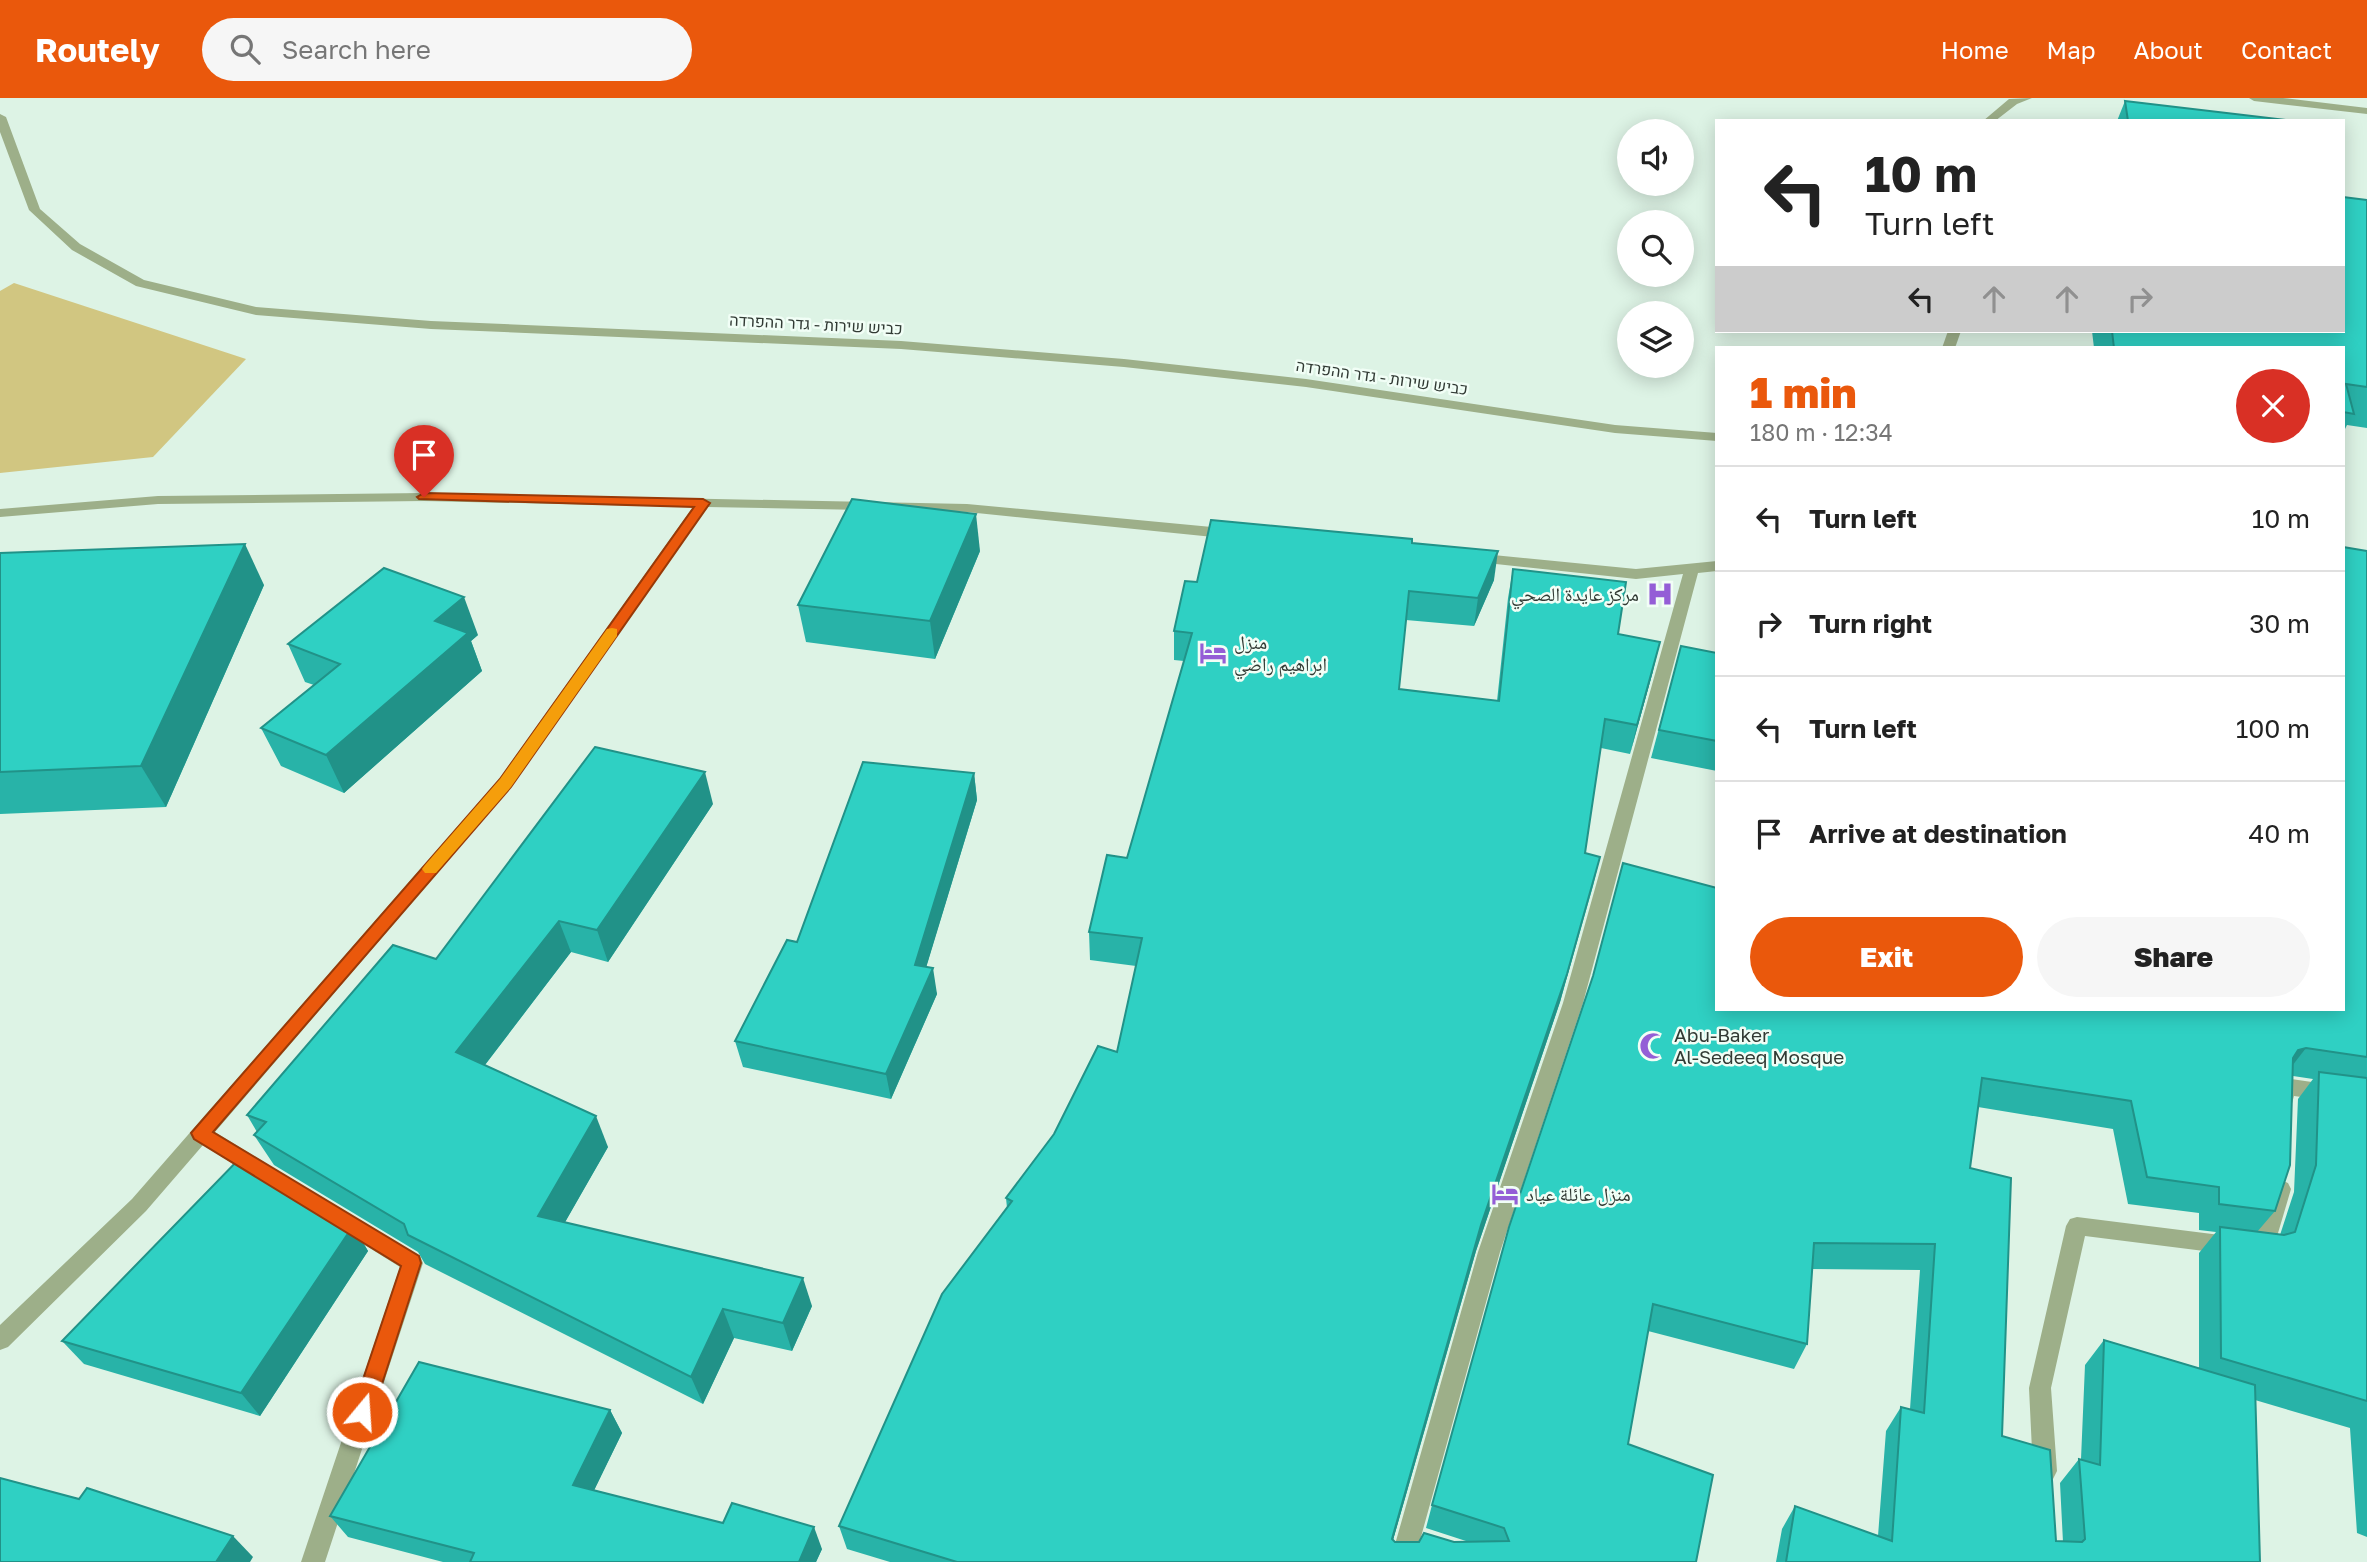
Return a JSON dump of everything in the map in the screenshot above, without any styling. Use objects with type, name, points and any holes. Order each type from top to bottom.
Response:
[{"type":"street","points":[[1991,119],[2013,102],[2026,98]]},
{"type":"street","points":[[2254,98],[2367,111]]},
{"type":"street","name":"כביש שירות - גדר ההפרדה","points":[[0,117],[35,210],[76,247],[140,283],[256,311],[431,325],[901,345],[1110,362],[1306,383],[1615,429],[1715,437]]},
{"type":"street","points":[[0,513],[158,500],[424,497],[967,508],[1254,536]]},
{"type":"street","points":[[0,1340],[139,1205],[505,783],[703,503]]},
{"type":"street","points":[[1459,556],[1636,574],[1715,566]]},
{"type":"street","points":[[1402,1562],[1489,1252],[1573,1003],[1692,568]]},
{"type":"street","points":[[2283,1126],[2285,1086],[2367,1098]]},
{"type":"street","points":[[200,1133],[283,1184]]},
{"type":"street","points":[[2046,1495],[2040,1388],[2077,1226],[2262,1250],[2281,1192],[2282,1166]]},
{"type":"street","points":[[313,1562],[412,1263],[318,1205]]},
{"type":"street","points":[[1409,1538],[1435,1546]]},
{"type":"shaded area","points":[[14,283],[246,359],[153,457],[0,473],[0,291]]},
{"type":"building","points":[[2125,101],[2277,119],[2128,119]]},
{"type":"building","points":[[2345,197],[2367,200],[2367,387],[2346,384],[2354,414],[2345,412],[2345,346],[2114,346],[2112,333],[2345,333]]},
{"type":"building","points":[[852,499],[976,514],[930,621],[798,605]]},
{"type":"building","points":[[1211,520],[1412,539],[1412,543],[1498,551],[1478,598],[1409,591],[1399,689],[1499,701],[1513,569],[1626,582],[1618,634],[1660,642],[1637,725],[1605,719],[1585,853],[1600,857],[1567,974],[1481,1225],[1392,1539],[1395,1542],[1419,1542],[1424,1533],[1454,1542],[1509,1541],[1504,1528],[1432,1505],[1509,1227],[1593,976],[1623,863],[1715,887],[1715,1011],[2345,1011],[2345,547],[2367,551],[2367,1057],[2306,1048],[2298,1050],[2293,1058],[2290,1165],[2275,1211],[2219,1204],[2219,1187],[2147,1177],[2131,1101],[1982,1078],[1970,1168],[2011,1178],[2002,1436],[2050,1450],[2056,1541],[2082,1542],[2085,1539],[2079,1459],[2100,1465],[2104,1340],[2255,1385],[2260,1562],[1786,1562],[1795,1506],[1892,1541],[1901,1407],[1924,1413],[1935,1244],[1814,1243],[1807,1344],[1653,1304],[1628,1444],[1713,1475],[1696,1562],[957,1562],[839,1526],[942,1294],[1012,1201],[1006,1198],[1054,1134],[1098,1046],[1117,1052],[1142,938],[1089,932],[1107,855],[1127,858],[1192,633],[1174,631],[1185,581],[1197,582]]},
{"type":"building","points":[[245,544],[141,766],[0,772],[0,553]]},
{"type":"building","points":[[384,568],[464,597],[435,621],[468,633],[326,755],[261,728],[340,664],[288,644]]},
{"type":"building","points":[[1681,646],[1715,653],[1715,741],[1659,730]]},
{"type":"building","points":[[595,747],[705,772],[597,930],[559,921],[456,1052],[596,1116],[538,1216],[803,1278],[783,1323],[723,1309],[691,1377],[408,1235],[404,1224],[254,1135],[266,1122],[247,1115],[393,945],[436,959]]},
{"type":"building","points":[[863,762],[974,773],[915,965],[933,968],[886,1074],[735,1041],[787,940],[797,942]]},
{"type":"building","points":[[2319,1072],[2367,1078],[2367,1401],[2221,1358],[2220,1227],[2284,1235],[2295,1232],[2316,1165]]},
{"type":"building","points":[[241,1157],[353,1226],[241,1393],[62,1341]]},
{"type":"building","points":[[419,1362],[610,1410],[573,1485],[723,1523],[732,1503],[814,1527],[799,1562],[470,1562],[474,1553],[330,1516]]},
{"type":"building","points":[[0,1478],[79,1499],[87,1488],[233,1536],[216,1562],[0,1562]]},
{"type":"slow traffic","points":[[431,869],[505,783],[612,632]]},
{"type":"place","name":"مركز عايدة الصحي","points":[[1660,594]]},
{"type":"place","name":"منزل ابراهيم راضي","points":[[1213,653]]},
{"type":"place","name":"Abu-Baker Al-Sedeeq Mosque","points":[[1653,1046]]},
{"type":"place","name":"منزل عائلة عياد","points":[[1505,1194]]},
{"type":"route","points":[[362,1412],[412,1263],[200,1133],[505,783],[703,503],[424,497]]}]
